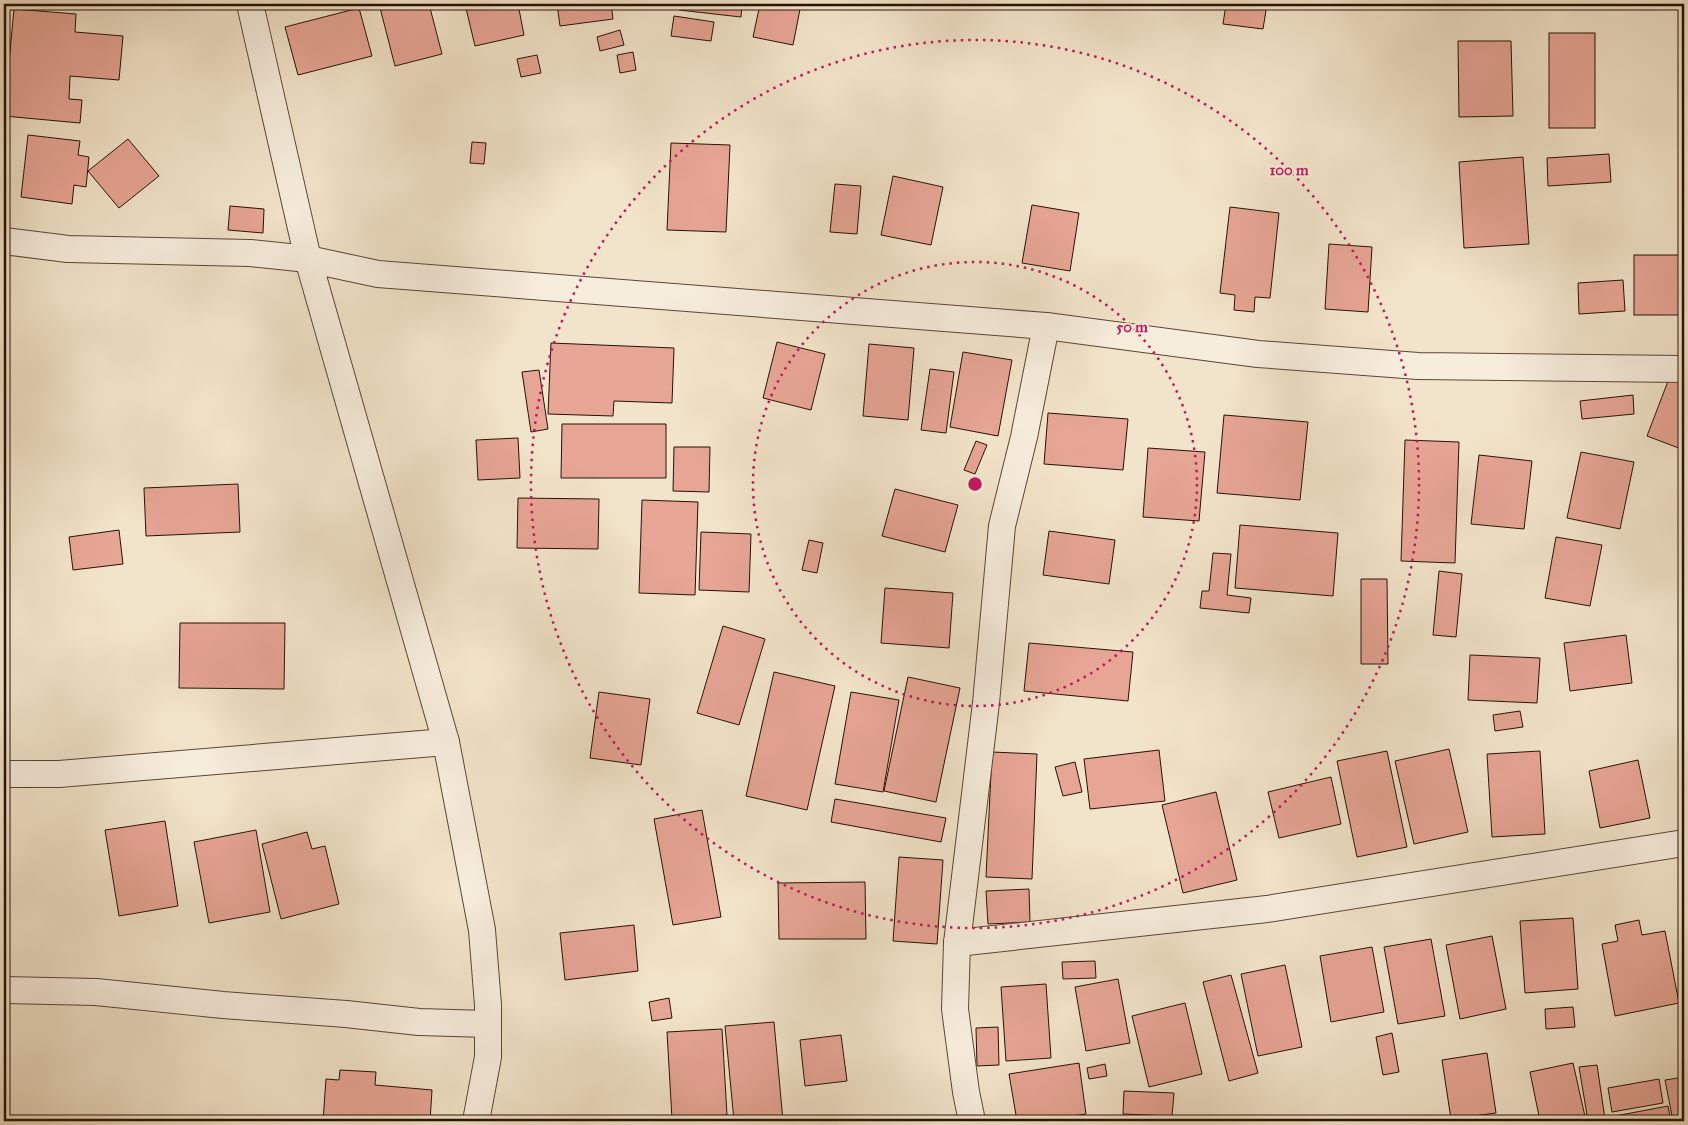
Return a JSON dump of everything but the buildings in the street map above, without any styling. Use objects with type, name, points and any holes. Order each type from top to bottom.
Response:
[{"type":"street","points":[[250,4],[308,259],[446,742],[482,930],[488,1005],[488,1057],[476,1121]]},
{"type":"street","points":[[4,241],[68,249],[250,253],[308,259],[378,274],[1046,326],[1258,354],[1399,364],[1684,369]]},
{"type":"street","points":[[972,1121],[966,1092],[955,1009],[957,943],[986,703],[1002,526],[1024,437],[1046,326]]},
{"type":"street","points":[[4,774],[69,773],[446,742]]},
{"type":"street","points":[[957,943],[1267,909],[1684,843]]},
{"type":"street","points":[[4,990],[96,992],[419,1022],[488,1024]]}]
